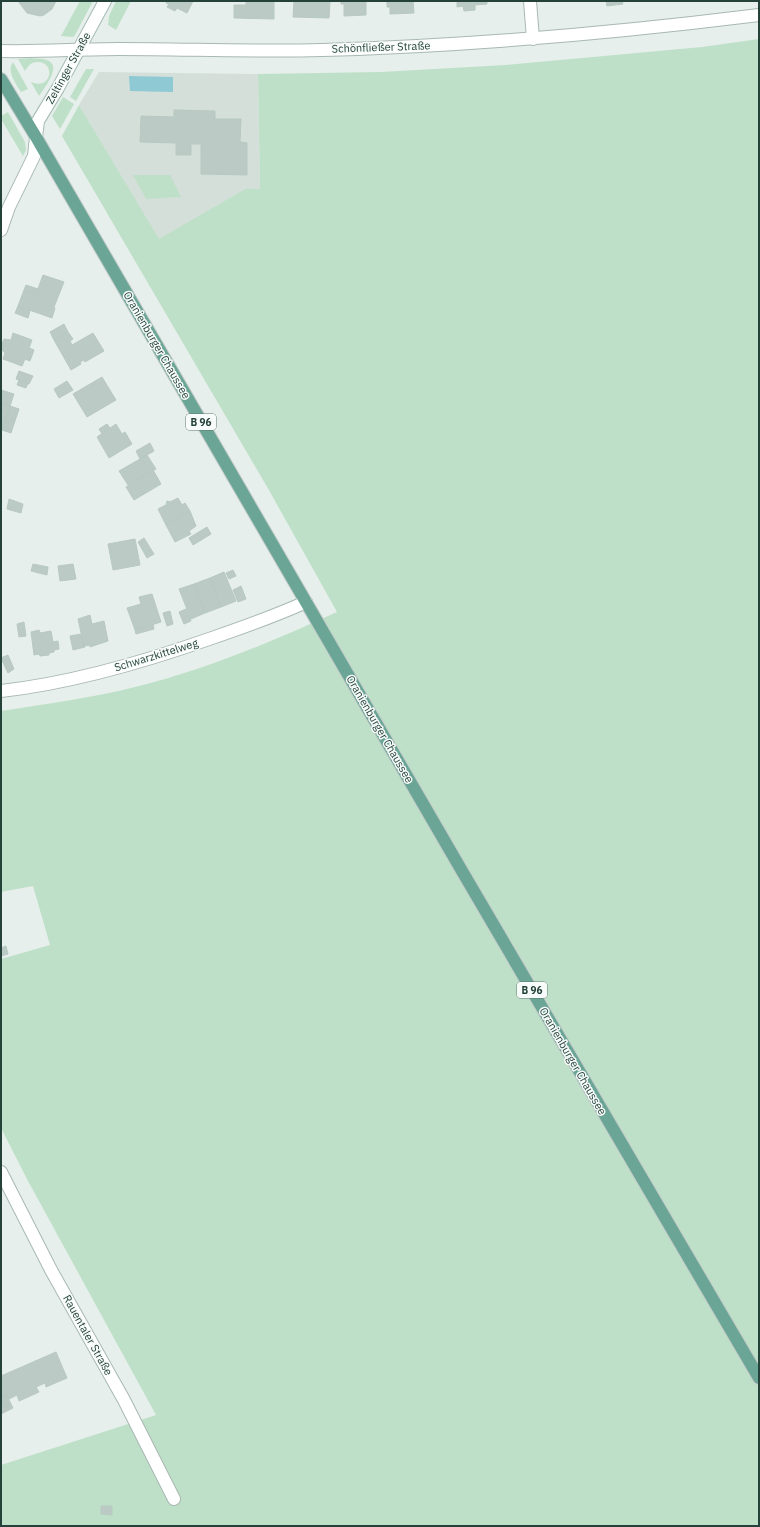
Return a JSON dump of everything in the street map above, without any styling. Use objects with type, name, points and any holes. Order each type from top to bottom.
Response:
[{"type":"main road","name":"Oranienburger Chaussee","points":[[1,79],[36,136],[759,1378]]},
{"type":"street","name":"Zeltinger Straße","points":[[36,136],[38,121],[79,50],[104,1]]},
{"type":"street","points":[[530,1],[533,39]]},
{"type":"street","name":"Schönfließer Straße","points":[[1,51],[321,50],[450,45],[533,39],[759,15]]},
{"type":"street","points":[[1,230],[5,208],[34,156],[36,136]]},
{"type":"street","name":"Schwarzkittelweg","points":[[1,691],[86,676],[170,653],[273,616],[306,602]]},
{"type":"street","name":"Rauentaler Straße","points":[[1,1172],[51,1270],[124,1400],[174,1499]]},
{"type":"shaded area","points":[[99,72],[258,74],[260,189],[245,189],[159,240],[79,105]]},
{"type":"green space","points":[[80,1],[93,1],[75,35],[73,37],[61,36]]},
{"type":"green space","points":[[116,1],[131,1],[116,30],[108,25],[109,16]]},
{"type":"green space","points":[[759,39],[759,1526],[1,1526],[1,1465],[156,1415],[28,1181],[1,1128],[1,959],[50,945],[33,886],[1,892],[1,711],[102,694],[161,680],[238,654],[337,612],[270,492],[62,136],[79,105],[159,239],[245,189],[260,189],[258,74],[381,72],[505,65],[702,47]]},
{"type":"green space","points":[[31,58],[47,60],[53,67],[51,77],[39,96],[31,82],[38,84],[43,83],[49,75],[49,70],[43,63],[37,62],[27,67],[25,71],[18,59]]},
{"type":"green space","points":[[13,62],[28,89],[21,92],[11,73],[11,66]]},
{"type":"green space","points":[[86,69],[94,69],[76,101],[70,97]]},
{"type":"green space","points":[[63,97],[74,104],[60,129],[52,116]]},
{"type":"green space","points":[[8,112],[25,142],[26,150],[23,156],[1,119],[1,116]]},
{"type":"green space","points":[[133,175],[170,175],[181,197],[146,199]]},
{"type":"water","points":[[129,76],[173,77],[173,92],[130,91]]},
{"type":"building","points":[[18,1],[56,1],[52,9],[40,16],[27,13]]},
{"type":"building","points":[[167,1],[193,1],[187,13],[177,8],[175,11],[167,7],[169,4],[166,3]]},
{"type":"building","points":[[246,1],[274,1],[274,19],[234,18],[234,5],[246,5]]},
{"type":"building","points":[[294,1],[330,1],[329,18],[293,17]]},
{"type":"building","points":[[341,1],[366,1],[366,15],[344,16],[344,4],[341,4]]},
{"type":"building","points":[[387,1],[413,1],[414,13],[390,14],[390,7],[387,7]]},
{"type":"building","points":[[457,1],[487,1],[487,4],[475,5],[475,10],[464,11],[463,6],[457,7]]},
{"type":"building","points":[[606,1],[622,1],[623,4],[607,6]]},
{"type":"building","points":[[174,110],[215,111],[215,119],[241,119],[240,142],[247,143],[247,175],[201,174],[201,144],[191,144],[191,155],[176,155],[176,143],[140,142],[141,116],[174,117]]},
{"type":"building","points":[[43,275],[64,282],[54,307],[52,318],[18,306],[24,290],[36,294]]},
{"type":"building","points":[[26,285],[38,289],[36,294],[24,290]]},
{"type":"building","points":[[18,306],[30,311],[28,318],[15,313]]},
{"type":"building","points":[[64,324],[68,332],[54,340],[50,332]]},
{"type":"building","points":[[68,332],[73,339],[70,341],[72,345],[93,333],[104,351],[85,362],[84,360],[80,362],[81,364],[71,370],[54,340]]},
{"type":"building","points":[[13,333],[32,340],[29,348],[34,350],[30,361],[25,359],[22,366],[3,359],[5,353],[1,349],[1,346],[4,339],[11,340]]},
{"type":"building","points":[[19,371],[33,376],[29,384],[16,379]]},
{"type":"building","points":[[102,377],[116,400],[87,417],[73,394]]},
{"type":"building","points":[[19,380],[28,383],[26,388],[17,385]]},
{"type":"building","points":[[67,381],[73,390],[59,398],[54,389]]},
{"type":"building","points":[[1,390],[14,394],[10,406],[1,403]]},
{"type":"building","points":[[1,403],[10,406],[2,430],[1,430]]},
{"type":"building","points":[[10,406],[19,409],[11,433],[2,430]]},
{"type":"building","points":[[107,424],[110,428],[102,434],[99,429]]},
{"type":"building","points":[[116,424],[122,434],[125,432],[132,444],[109,458],[97,437]]},
{"type":"building","points":[[150,443],[154,451],[140,459],[136,451]]},
{"type":"building","points":[[147,455],[156,469],[128,485],[119,471]]},
{"type":"building","points":[[153,470],[161,484],[134,500],[126,487]]},
{"type":"building","points":[[178,498],[182,505],[185,503],[190,511],[166,525],[158,509],[166,505],[167,501],[170,502]]},
{"type":"building","points":[[9,499],[23,504],[21,513],[7,509]]},
{"type":"building","points":[[190,511],[196,526],[189,531],[191,534],[175,542],[166,525]]},
{"type":"building","points":[[207,527],[211,534],[193,545],[189,538]]},
{"type":"building","points":[[144,538],[154,554],[147,558],[138,542]]},
{"type":"building","points":[[135,539],[140,565],[113,570],[108,544]]},
{"type":"building","points":[[33,564],[48,567],[47,575],[31,571]]},
{"type":"building","points":[[73,564],[76,579],[60,581],[58,566]]},
{"type":"building","points":[[233,570],[236,576],[229,579],[226,573]]},
{"type":"building","points":[[224,572],[236,601],[221,607],[210,578]]},
{"type":"building","points":[[210,578],[221,607],[205,613],[194,584]]},
{"type":"building","points":[[194,584],[205,613],[191,619],[179,589]]},
{"type":"building","points":[[241,586],[246,599],[238,602],[233,590]]},
{"type":"building","points":[[152,594],[161,622],[135,630],[127,608],[141,604],[139,597]]},
{"type":"building","points":[[186,609],[191,621],[184,624],[179,612]]},
{"type":"building","points":[[170,611],[173,624],[167,626],[163,613]]},
{"type":"building","points":[[90,615],[92,624],[104,621],[108,641],[90,647],[90,645],[84,646],[78,619]]},
{"type":"building","points":[[24,622],[26,636],[19,637],[17,624]]},
{"type":"building","points":[[153,624],[154,629],[136,634],[135,630]]},
{"type":"building","points":[[39,630],[40,633],[51,631],[53,642],[58,641],[59,649],[49,653],[49,655],[34,655],[31,632]]},
{"type":"building","points":[[81,634],[85,647],[73,650],[70,636]]},
{"type":"building","points":[[8,655],[14,669],[8,673],[1,658]]},
{"type":"building","points":[[6,946],[8,954],[1,956],[1,948]]},
{"type":"building","points":[[56,1352],[67,1378],[46,1387],[45,1383],[36,1387],[39,1392],[19,1401],[17,1395],[9,1399],[6,1394],[1,1396],[1,1376]]},
{"type":"building","points":[[6,1394],[11,1404],[5,1407],[3,1402],[1,1403],[1,1396]]},
{"type":"building","points":[[3,1402],[5,1407],[11,1404],[13,1408],[1,1414],[1,1403]]},
{"type":"building","points":[[101,1506],[112,1506],[112,1515],[101,1514]]}]
